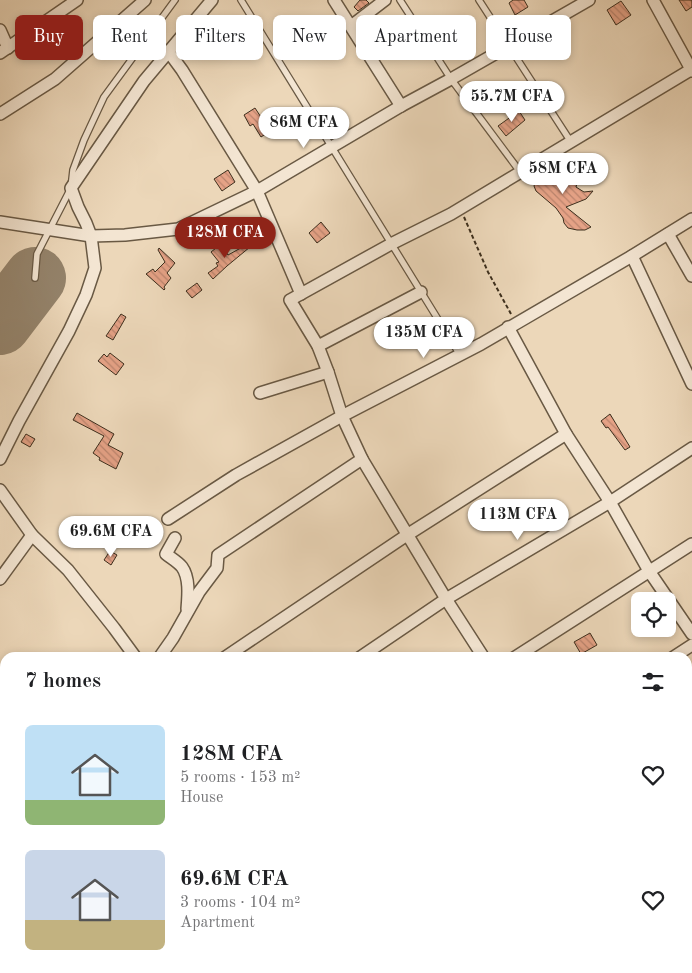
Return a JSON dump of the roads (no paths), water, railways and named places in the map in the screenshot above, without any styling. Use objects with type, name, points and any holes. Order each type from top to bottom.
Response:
[{"type":"street","points":[[0,30],[4,51],[77,0]]},
{"type":"street","points":[[0,114],[55,79],[145,0]]},
{"type":"street","points":[[0,459],[86,296],[96,268],[91,236],[71,188],[144,81],[212,0]]},
{"type":"street","points":[[334,0],[401,106]]},
{"type":"street","points":[[351,26],[385,0]]},
{"type":"street","points":[[480,652],[362,459],[342,416],[318,346],[290,300],[460,208],[692,70],[653,0]]},
{"type":"street","points":[[560,15],[581,2]]},
{"type":"street","points":[[168,51],[182,70],[257,191],[301,294]]},
{"type":"street","points":[[0,222],[91,236],[178,230],[257,191],[401,106],[486,59]]},
{"type":"street","points":[[168,519],[236,475],[342,416],[460,355],[632,256],[692,219]]},
{"type":"street","points":[[668,234],[692,276]]},
{"type":"street","points":[[632,256],[692,384]]},
{"type":"street","points":[[318,346],[421,292]]},
{"type":"street","points":[[512,325],[566,434],[610,502],[650,571],[692,634]]},
{"type":"street","points":[[260,393],[328,372]]},
{"type":"street","points":[[233,652],[407,535],[566,434]]},
{"type":"street","points":[[368,652],[446,599],[610,502],[692,448]]},
{"type":"street","points":[[163,652],[199,592],[217,568],[218,555],[362,459]]},
{"type":"street","points":[[0,490],[32,535],[68,570],[132,652]]},
{"type":"street","points":[[0,579],[32,535]]},
{"type":"street","points":[[176,538],[166,554],[182,567],[187,579],[187,611]]},
{"type":"street","points":[[523,652],[692,544]]},
{"type":"street","points":[[681,652],[692,645]]},
{"type":"lane","points":[[34,278],[37,254],[71,188],[73,170],[84,140],[104,97],[175,0]]},
{"type":"lane","points":[[242,0],[460,355]]},
{"type":"lane","points":[[400,0],[451,79],[521,173]]},
{"type":"lane","points":[[479,0],[489,15]]},
{"type":"lane","points":[[518,60],[571,142]]}]
